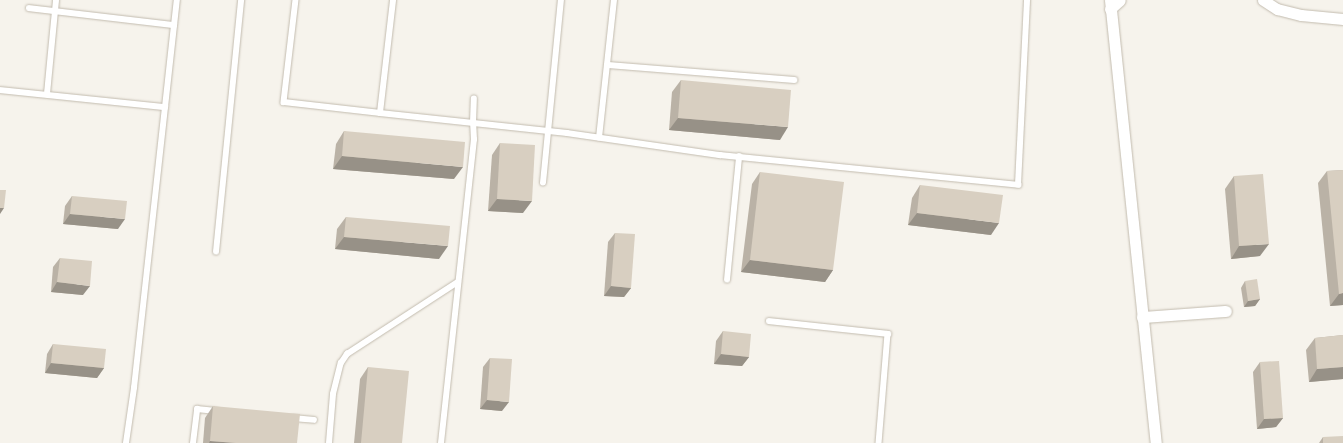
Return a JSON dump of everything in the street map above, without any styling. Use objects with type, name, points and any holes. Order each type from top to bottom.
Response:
[{"type":"street","points":[[1120,0],[1110,4],[1156,443]]},
{"type":"street","points":[[1263,0],[1277,9],[1301,15],[1343,19]]},
{"type":"street","points":[[1142,317],[1226,311]]},
{"type":"lane","points":[[47,94],[56,0]]},
{"type":"lane","points":[[126,443],[135,380],[177,0]]},
{"type":"lane","points":[[216,252],[241,0]]},
{"type":"lane","points":[[296,0],[284,102],[380,114],[547,131],[739,157],[1018,185],[1027,0]]},
{"type":"lane","points":[[380,114],[393,0]]},
{"type":"lane","points":[[543,183],[561,0]]},
{"type":"lane","points":[[599,138],[614,0]]},
{"type":"lane","points":[[29,8],[174,25]]},
{"type":"lane","points":[[608,65],[794,80]]},
{"type":"lane","points":[[0,90],[165,107]]},
{"type":"lane","points":[[441,443],[474,140],[474,99]]},
{"type":"lane","points":[[727,280],[739,157]]},
{"type":"lane","points":[[329,443],[333,394],[341,363],[347,354],[458,282]]},
{"type":"lane","points":[[769,321],[888,334],[879,443]]},
{"type":"lane","points":[[193,443],[197,409],[220,411]]},
{"type":"lane","points":[[283,417],[314,420]]},
{"type":"building","points":[[681,80],[791,90],[788,127],[678,118]]},
{"type":"building","points":[[344,131],[465,142],[463,167],[342,156]]},
{"type":"building","points":[[500,143],[535,145],[532,201],[497,199]]},
{"type":"building","points":[[1343,170],[1343,293],[1339,294],[1327,171]]},
{"type":"building","points":[[760,172],[844,182],[833,270],[750,260]]},
{"type":"building","points":[[1263,174],[1269,244],[1239,246],[1234,176]]},
{"type":"building","points":[[920,185],[1003,195],[999,223],[917,213]]},
{"type":"building","points":[[0,190],[6,190],[4,208],[0,208]]},
{"type":"building","points":[[72,196],[127,201],[125,219],[70,214]]},
{"type":"building","points":[[346,217],[450,226],[448,246],[344,237]]},
{"type":"building","points":[[615,233],[635,234],[631,288],[611,286]]},
{"type":"building","points":[[60,258],[92,261],[90,286],[57,282]]},
{"type":"building","points":[[1257,279],[1260,299],[1248,301],[1245,281]]},
{"type":"building","points":[[723,331],[751,334],[749,357],[721,354]]},
{"type":"building","points":[[1343,335],[1343,367],[1317,369],[1315,338]]},
{"type":"building","points":[[53,344],[106,349],[104,368],[51,363]]},
{"type":"building","points":[[490,358],[512,359],[509,402],[487,400]]},
{"type":"building","points":[[1279,361],[1283,418],[1264,419],[1260,362]]},
{"type":"building","points":[[368,367],[409,371],[402,443],[361,443]]},
{"type":"building","points":[[213,406],[300,414],[297,443],[236,443],[210,441]]},
{"type":"building","points":[[1343,436],[1343,443],[1323,443],[1323,437]]}]
